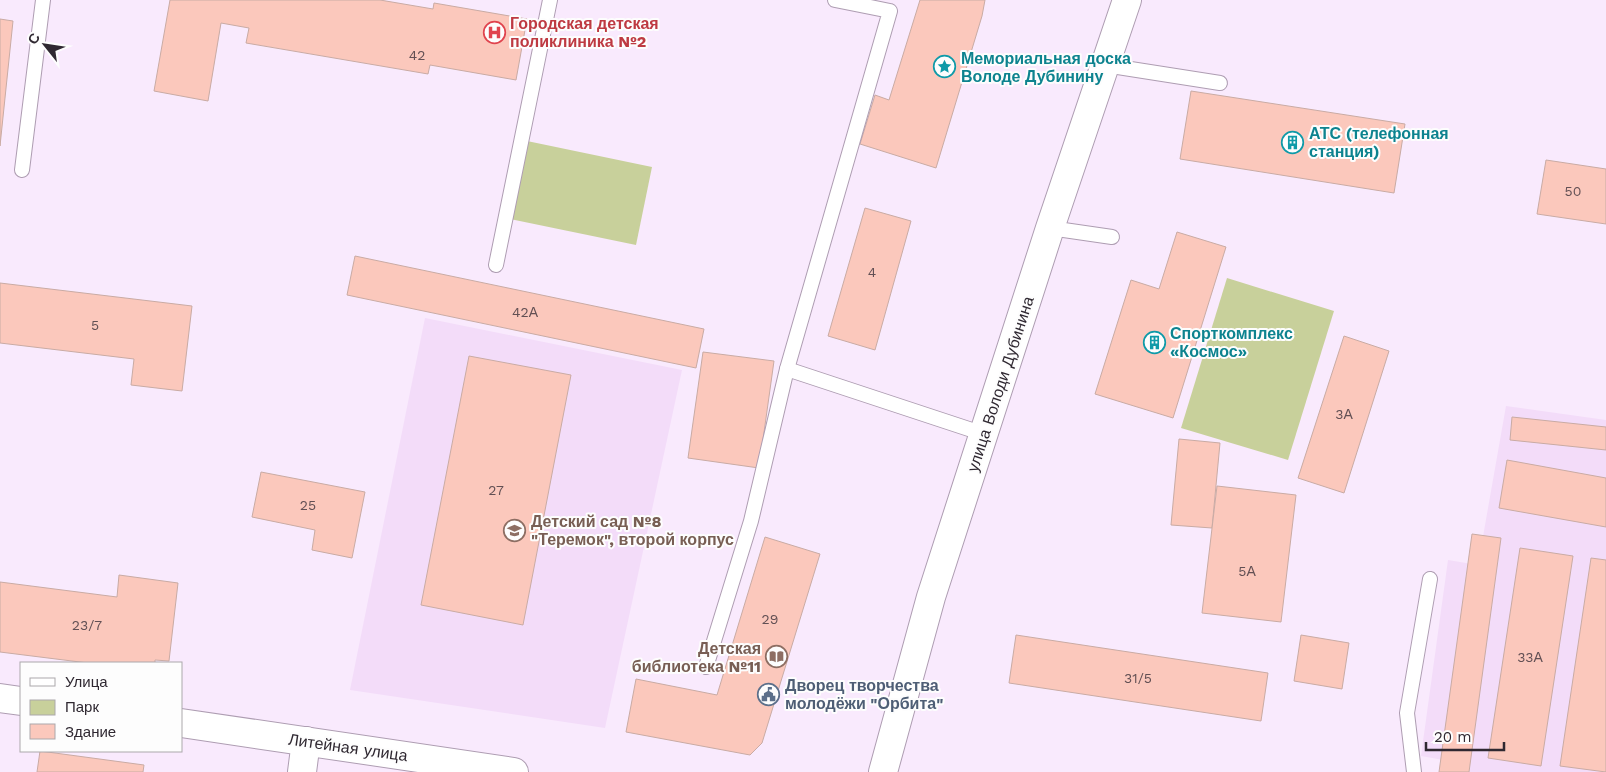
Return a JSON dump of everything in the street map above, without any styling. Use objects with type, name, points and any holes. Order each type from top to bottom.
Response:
[{"type":"street","name":"улица Володи Дубинина","points":[[883,772],[931,598],[1050,228],[1127,0]]},
{"type":"street","points":[[0,698],[20,701]]},
{"type":"street","name":"Литейная улица","points":[[182,724],[306,741],[478,769],[514,772]]},
{"type":"street","points":[[302,772],[306,741]]},
{"type":"lane","points":[[22,170],[43,0]]},
{"type":"lane","points":[[496,265],[550,0]]},
{"type":"lane","points":[[706,667],[751,521],[787,369],[890,11],[836,0]]},
{"type":"lane","points":[[1105,65],[1220,83]]},
{"type":"lane","points":[[1050,228],[1112,237]]},
{"type":"lane","points":[[787,369],[984,434]]},
{"type":"lane","points":[[1414,772],[1407,712],[1430,579]]},
{"type":"shaded area","name":"Детский сад №8 \"Теремок\", второй корпус","points":[[425,318],[682,370],[605,728],[350,690]]},
{"type":"shaded area","points":[[1506,406],[1606,420],[1606,772],[1447,772],[1449,761],[1421,756],[1448,560],[1478,565]]},
{"type":"green space","points":[[527,141],[652,167],[636,245],[510,219]]},
{"type":"green space","points":[[1227,278],[1334,311],[1288,460],[1181,428]]},
{"type":"building","points":[[170,0],[380,0],[433,9],[434,3],[527,19],[516,80],[430,65],[428,74],[246,43],[249,28],[221,23],[208,101],[154,91]]},
{"type":"building","points":[[920,0],[985,0],[982,16],[936,168],[860,144],[875,95],[889,100]]},
{"type":"building","points":[[0,19],[13,21],[0,146]]},
{"type":"building","name":"АТС (телефонная станция)","points":[[1191,91],[1405,124],[1394,193],[1180,159]]},
{"type":"building","points":[[1546,160],[1606,169],[1606,224],[1537,214]]},
{"type":"building","points":[[865,208],[911,221],[875,350],[828,336]]},
{"type":"building","name":"Спорткомплекс «Космос»","points":[[1177,232],[1226,247],[1173,418],[1095,394],[1131,280],[1159,289]]},
{"type":"building","points":[[355,256],[704,329],[696,368],[347,295]]},
{"type":"building","points":[[0,283],[192,306],[182,391],[131,385],[134,359],[0,343]]},
{"type":"building","name":"Спорткомплекс «Космос»","points":[[1344,336],[1389,351],[1344,493],[1298,478]]},
{"type":"building","points":[[703,352],[774,361],[759,468],[688,458]]},
{"type":"building","points":[[469,356],[571,375],[523,625],[421,605]]},
{"type":"building","points":[[1512,417],[1606,427],[1606,450],[1510,440]]},
{"type":"building","points":[[1179,439],[1220,443],[1212,528],[1171,525]]},
{"type":"building","points":[[1507,460],[1606,478],[1606,527],[1499,508]]},
{"type":"building","points":[[261,472],[365,492],[352,558],[312,550],[315,530],[252,517]]},
{"type":"building","points":[[1217,486],[1296,495],[1281,622],[1202,613]]},
{"type":"building","points":[[1472,534],[1501,538],[1469,772],[1439,772]]},
{"type":"building","points":[[765,537],[820,554],[762,743],[750,755],[626,732],[636,679],[717,695]]},
{"type":"building","points":[[1520,548],[1573,556],[1541,766],[1488,758]]},
{"type":"building","points":[[1591,558],[1606,560],[1606,772],[1560,766]]},
{"type":"building","points":[[119,575],[178,583],[169,661],[80,662],[0,652],[0,582],[117,597]]},
{"type":"building","points":[[1016,635],[1268,673],[1261,721],[1009,683]]},
{"type":"building","points":[[1301,635],[1349,643],[1342,689],[1294,681]]},
{"type":"building","points":[[40,752],[144,765],[143,772],[37,772]]},
{"type":"place","name":"Городская детская поликлиника №2","points":[[494,32]]},
{"type":"place","name":"Мемориальная доска Володе Дубинину","points":[[945,67]]},
{"type":"place","name":"АТС (телефонная станция)","points":[[1293,142]]},
{"type":"place","name":"Спорткомплекс «Космос»","points":[[1154,342]]},
{"type":"place","name":"Детский сад №8 \"Теремок\", второй корпус","points":[[515,530]]},
{"type":"place","name":"Детская библиотека №11","points":[[777,657]]},
{"type":"place","name":"Дворец творчества молодёжи \"Орбита\"","points":[[769,694]]}]
